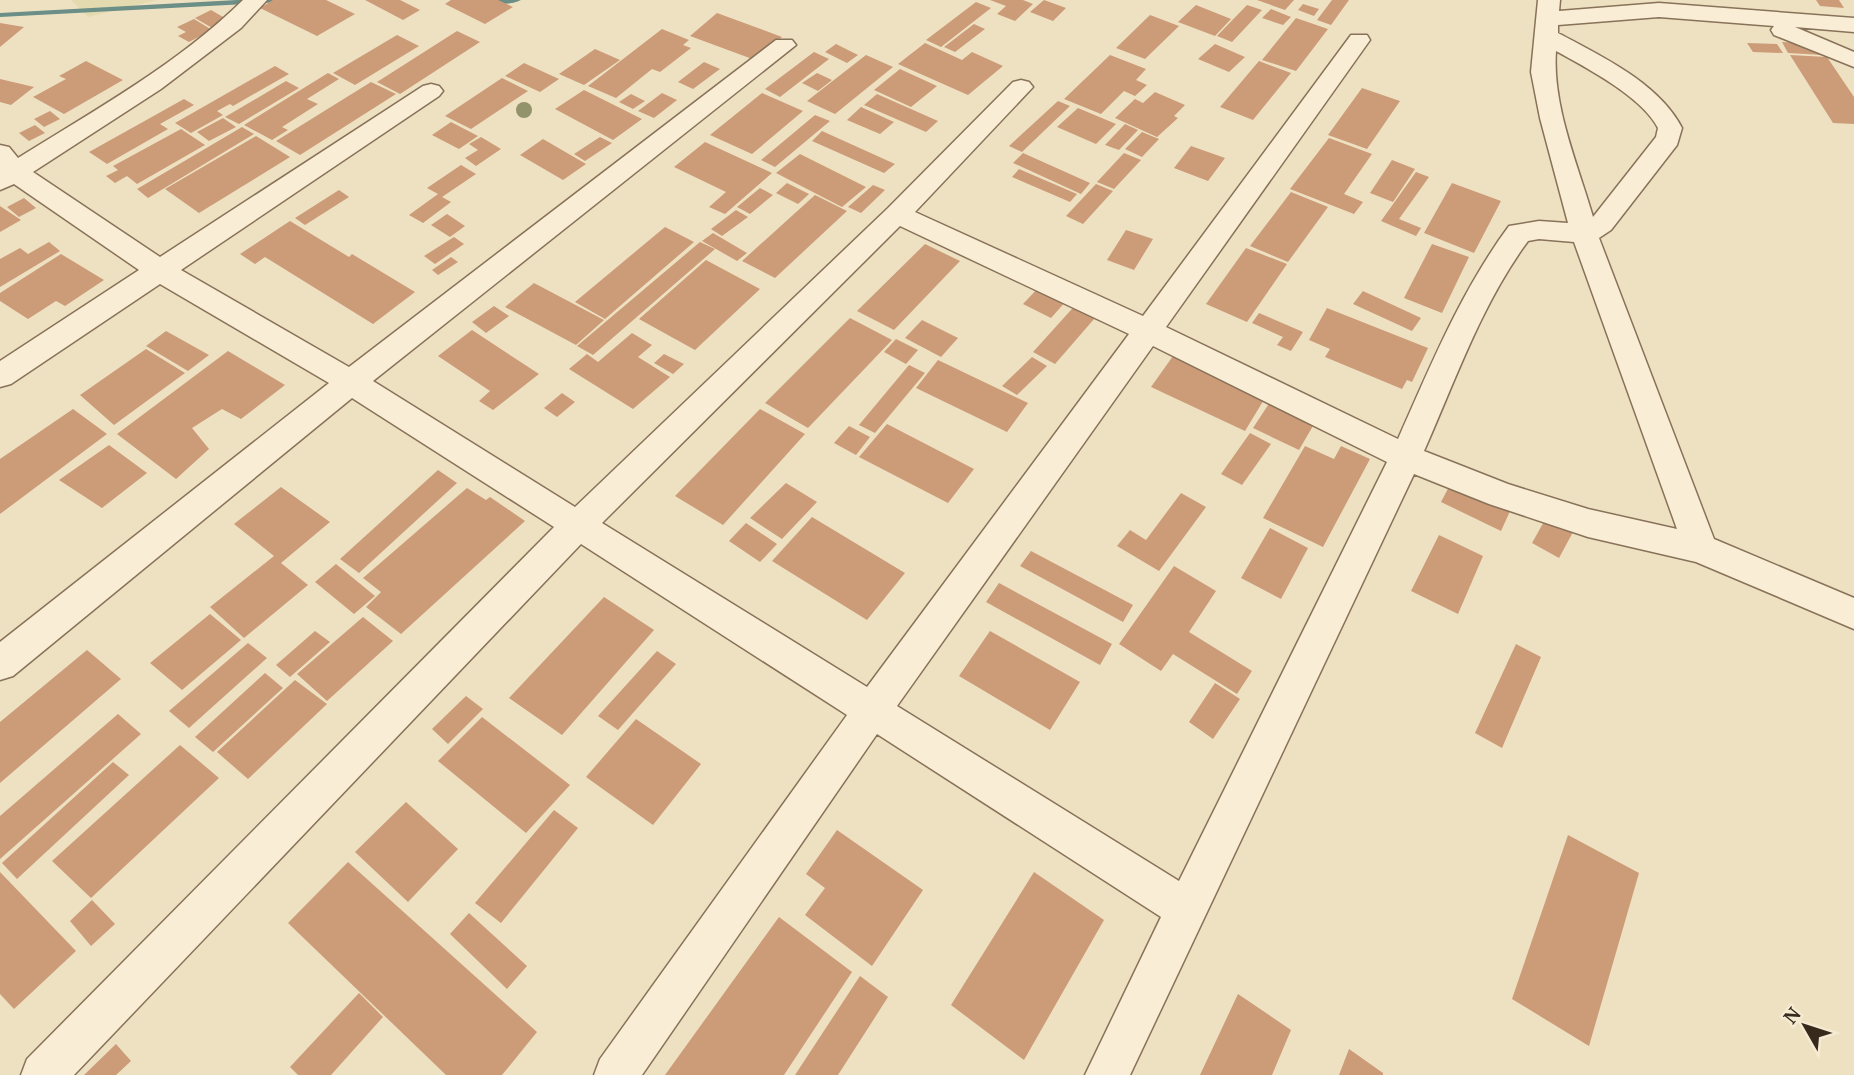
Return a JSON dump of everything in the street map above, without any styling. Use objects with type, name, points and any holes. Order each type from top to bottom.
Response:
[{"type":"street","points":[[256,0],[233,23],[153,84],[5,169],[159,270],[351,382],[1186,909]]},
{"type":"street","points":[[1714,0],[1753,19],[1854,60]]},
{"type":"street","points":[[1547,18],[1659,10],[1854,25]]},
{"type":"street","points":[[1547,18],[1544,72],[1550,106],[1584,234],[1599,266],[1701,549]]},
{"type":"street","points":[[1107,1075],[1406,457],[1473,307],[1500,255],[1519,233],[1539,230],[1584,234],[1602,224],[1668,139],[1670,127],[1664,117],[1547,18]]},
{"type":"street","points":[[616,1075],[873,709],[1359,40]]},
{"type":"street","points":[[0,664],[351,382],[784,45]]},
{"type":"street","points":[[44,1075],[578,526],[897,214],[1021,87]]},
{"type":"street","points":[[0,376],[431,91]]},
{"type":"street","points":[[897,214],[1149,331],[1406,457],[1500,495],[1563,515],[1701,549],[1854,614]]},
{"type":"shaded area","points":[[71,0],[157,0],[88,17]]},
{"type":"building","points":[[273,0],[326,0],[355,14],[317,36],[260,8]]},
{"type":"building","points":[[365,0],[400,0],[420,10],[403,20]]},
{"type":"building","points":[[451,0],[498,0],[513,7],[485,24],[445,4]]},
{"type":"building","points":[[990,0],[1023,0],[1033,4],[1015,21],[997,14],[1006,6]]},
{"type":"building","points":[[1044,0],[1066,8],[1053,21],[1030,12]]},
{"type":"building","points":[[1257,0],[1294,0],[1285,10]]},
{"type":"building","points":[[1332,0],[1349,0],[1331,25],[1317,20]]},
{"type":"building","points":[[1816,0],[1839,0],[1844,8],[1820,6]]},
{"type":"building","points":[[976,2],[991,8],[941,47],[926,40]]},
{"type":"building","points":[[1303,4],[1319,9],[1314,16],[1298,10]]},
{"type":"building","points":[[1196,5],[1231,19],[1215,36],[1178,22]]},
{"type":"building","points":[[1247,5],[1262,10],[1232,42],[1217,36]]},
{"type":"building","points":[[1271,9],[1291,17],[1283,25],[1262,18]]},
{"type":"building","points":[[211,10],[230,21],[214,29],[195,18]]},
{"type":"building","points":[[717,13],[782,37],[755,60],[690,36]]},
{"type":"building","points":[[1150,15],[1179,26],[1145,59],[1116,48]]},
{"type":"building","points":[[1296,18],[1328,29],[1296,71],[1262,60]]},
{"type":"building","points":[[194,19],[212,30],[189,42],[178,36],[186,32],[177,27]]},
{"type":"building","points":[[0,23],[24,27],[0,47]]},
{"type":"building","points":[[974,24],[985,29],[955,52],[944,47]]},
{"type":"building","points":[[662,29],[689,40],[683,45],[691,48],[660,72],[652,69],[616,98],[588,86]]},
{"type":"building","points":[[457,31],[480,42],[400,94],[377,82]]},
{"type":"building","points":[[397,35],[419,46],[355,85],[333,73]]},
{"type":"building","points":[[1782,42],[1801,43],[1805,49],[1820,49],[1823,55],[1788,53]]},
{"type":"building","points":[[925,43],[962,60],[972,52],[1003,66],[968,95],[898,64]]},
{"type":"building","points":[[1747,43],[1777,44],[1783,53],[1753,52]]},
{"type":"building","points":[[836,44],[858,55],[847,63],[825,52]]},
{"type":"building","points":[[1215,44],[1245,57],[1229,72],[1198,59]]},
{"type":"building","points":[[595,49],[620,60],[584,85],[559,74]]},
{"type":"building","points":[[814,52],[829,59],[780,97],[765,89]]},
{"type":"building","points":[[866,55],[893,67],[835,114],[807,101]]},
{"type":"building","points":[[1110,55],[1146,69],[1136,80],[1147,85],[1135,96],[1124,91],[1101,114],[1064,99]]},
{"type":"building","points":[[1790,55],[1827,57],[1854,97],[1854,124],[1833,123]]},
{"type":"building","points":[[86,61],[123,80],[64,114],[33,97],[66,79],[59,76]]},
{"type":"building","points":[[1259,61],[1291,73],[1253,120],[1220,107]]},
{"type":"building","points":[[704,62],[720,69],[693,89],[678,82]]},
{"type":"building","points":[[524,63],[559,79],[540,92],[505,76]]},
{"type":"building","points":[[275,66],[289,74],[233,106],[230,104],[217,111],[223,115],[191,133],[175,123]]},
{"type":"building","points":[[900,69],[937,86],[911,107],[874,90]]},
{"type":"building","points":[[328,73],[339,79],[307,99],[318,104],[282,127],[288,130],[272,140],[244,125]]},
{"type":"building","points":[[817,73],[832,80],[818,91],[802,83]]},
{"type":"building","points":[[502,78],[528,91],[471,129],[445,116]]},
{"type":"building","points":[[0,79],[34,87],[11,105],[0,102]]},
{"type":"building","points":[[286,81],[299,88],[239,124],[225,117]]},
{"type":"building","points":[[371,82],[396,94],[300,155],[276,141]]},
{"type":"building","points":[[1362,88],[1400,101],[1367,149],[1328,135]]},
{"type":"building","points":[[584,90],[642,119],[613,140],[555,109]]},
{"type":"building","points":[[1155,92],[1185,105],[1174,116],[1178,118],[1157,137],[1115,118],[1135,99],[1143,103]]},
{"type":"building","points":[[662,93],[677,100],[654,118],[638,111]]},
{"type":"building","points":[[762,93],[803,111],[752,154],[710,135]]},
{"type":"building","points":[[631,94],[645,101],[633,109],[619,102]]},
{"type":"building","points":[[877,94],[938,121],[926,132],[864,105]]},
{"type":"building","points":[[184,99],[194,105],[160,124],[168,129],[107,164],[89,152]]},
{"type":"building","points":[[1058,101],[1070,106],[1022,152],[1009,146]]},
{"type":"building","points":[[861,107],[894,122],[880,134],[847,120]]},
{"type":"building","points":[[1078,108],[1116,124],[1096,144],[1057,127]]},
{"type":"building","points":[[50,111],[60,119],[44,127],[34,119]]},
{"type":"building","points":[[815,115],[830,121],[775,167],[761,160]]},
{"type":"building","points":[[223,118],[236,127],[209,141],[197,132]]},
{"type":"building","points":[[451,122],[478,136],[459,149],[432,135]]},
{"type":"building","points":[[1125,124],[1138,130],[1119,150],[1105,145]]},
{"type":"building","points":[[35,125],[45,133],[29,141],[19,133]]},
{"type":"building","points":[[242,127],[254,134],[148,198],[137,189]]},
{"type":"building","points":[[181,129],[205,145],[137,184],[127,176],[115,183],[106,176],[118,170],[113,166]]},
{"type":"building","points":[[822,131],[895,164],[884,173],[812,141]]},
{"type":"building","points":[[1142,132],[1159,139],[1142,157],[1125,149]]},
{"type":"building","points":[[256,136],[290,157],[199,213],[165,189]]},
{"type":"building","points":[[481,137],[501,149],[476,166],[465,158],[478,150],[469,144]]},
{"type":"building","points":[[600,137],[612,143],[585,161],[574,154]]},
{"type":"building","points":[[1329,138],[1372,154],[1344,194],[1363,202],[1354,214],[1290,189]]},
{"type":"building","points":[[543,139],[586,164],[563,180],[520,155]]},
{"type":"building","points":[[705,142],[772,173],[725,214],[709,207],[726,192],[674,167]]},
{"type":"building","points":[[1191,146],[1225,158],[1208,181],[1174,168]]},
{"type":"building","points":[[1023,153],[1090,183],[1081,194],[1013,163]]},
{"type":"building","points":[[1124,153],[1141,160],[1114,189],[1097,182]]},
{"type":"building","points":[[800,154],[866,187],[842,207],[776,173]]},
{"type":"building","points":[[1392,160],[1415,169],[1393,202],[1370,193]]},
{"type":"building","points":[[461,165],[476,174],[442,197],[451,202],[423,223],[409,215],[438,194],[427,188]]},
{"type":"building","points":[[1019,169],[1077,194],[1070,202],[1012,177]]},
{"type":"building","points":[[1416,172],[1429,177],[1399,219],[1421,228],[1416,236],[1381,221]]},
{"type":"building","points":[[787,183],[809,194],[798,204],[776,193]]},
{"type":"building","points":[[1452,183],[1501,201],[1474,253],[1424,233]]},
{"type":"building","points":[[1096,184],[1113,191],[1083,224],[1066,216]]},
{"type":"building","points":[[873,185],[885,190],[861,213],[848,207]]},
{"type":"building","points":[[760,188],[773,195],[750,214],[737,207]]},
{"type":"building","points":[[339,190],[349,197],[305,225],[295,218]]},
{"type":"building","points":[[1291,192],[1328,207],[1288,262],[1250,246]]},
{"type":"building","points":[[815,195],[847,211],[775,278],[742,261]]},
{"type":"building","points":[[24,198],[36,208],[19,217],[7,207]]},
{"type":"building","points":[[0,206],[21,220],[0,232]]},
{"type":"building","points":[[736,210],[748,217],[722,236],[711,229]]},
{"type":"building","points":[[447,214],[465,226],[450,237],[431,225]]},
{"type":"building","points":[[290,221],[349,257],[352,254],[415,292],[373,324],[265,257],[255,264],[240,254]]},
{"type":"building","points":[[665,227],[694,242],[605,319],[575,302]]},
{"type":"building","points":[[1126,230],[1153,239],[1134,270],[1107,260]]},
{"type":"building","points":[[713,233],[747,253],[737,261],[702,241]]},
{"type":"building","points":[[454,237],[464,244],[435,264],[424,256]]},
{"type":"building","points":[[49,242],[60,251],[0,287],[0,259],[20,248],[28,254]]},
{"type":"building","points":[[700,242],[715,249],[593,355],[577,346]]},
{"type":"building","points":[[925,244],[960,261],[894,330],[857,311]]},
{"type":"building","points":[[1432,244],[1469,257],[1442,313],[1404,298]]},
{"type":"building","points":[[1246,248],[1287,264],[1247,322],[1206,304]]},
{"type":"building","points":[[61,254],[104,280],[65,306],[56,301],[28,319],[0,301],[0,293]]},
{"type":"building","points":[[451,257],[458,262],[438,275],[432,270]]},
{"type":"building","points":[[706,260],[760,289],[695,350],[639,319]]},
{"type":"building","points":[[534,283],[604,320],[576,345],[505,307]]},
{"type":"building","points":[[1040,286],[1067,300],[1051,318],[1023,304]]},
{"type":"building","points":[[1363,291],[1421,318],[1412,331],[1353,304]]},
{"type":"building","points":[[1080,300],[1101,311],[1055,364],[1033,352]]},
{"type":"building","points":[[494,306],[509,316],[486,333],[472,322]]},
{"type":"building","points":[[1327,308],[1428,348],[1412,382],[1407,380],[1402,389],[1325,357],[1330,349],[1309,340]]},
{"type":"building","points":[[1259,313],[1303,332],[1291,351],[1277,345],[1283,337],[1252,323]]},
{"type":"building","points":[[850,318],[892,340],[808,428],[765,403]]},
{"type":"building","points":[[922,320],[958,338],[941,357],[905,338]]},
{"type":"building","points":[[472,330],[539,374],[493,410],[479,401],[490,391],[438,356]]},
{"type":"building","points":[[166,331],[209,355],[188,371],[146,346]]},
{"type":"building","points":[[632,333],[652,345],[638,357],[670,377],[633,409],[569,369],[587,354],[598,362]]},
{"type":"building","points":[[896,339],[918,350],[906,364],[884,352]]},
{"type":"building","points":[[146,349],[185,373],[114,425],[80,395]]},
{"type":"building","points":[[228,351],[285,385],[241,419],[222,409],[192,428],[209,449],[176,479],[117,434]]},
{"type":"building","points":[[664,354],[684,364],[673,374],[654,363]]},
{"type":"building","points":[[1173,356],[1265,398],[1245,431],[1151,387]]},
{"type":"building","points":[[1032,357],[1047,366],[1017,395],[1002,386]]},
{"type":"building","points":[[938,360],[1028,403],[1007,432],[916,388]]},
{"type":"building","points":[[909,365],[925,373],[875,433],[859,425]]},
{"type":"building","points":[[562,393],[575,402],[557,417],[544,408]]},
{"type":"building","points":[[1272,399],[1317,419],[1299,450],[1253,428]]},
{"type":"building","points":[[73,409],[107,434],[0,514],[0,459]]},
{"type":"building","points":[[760,409],[805,434],[723,525],[675,496]]},
{"type":"building","points":[[887,424],[974,469],[948,503],[859,457]]},
{"type":"building","points":[[849,426],[870,437],[856,455],[834,443]]},
{"type":"building","points":[[1250,433],[1271,444],[1242,485],[1221,474]]},
{"type":"building","points":[[109,445],[147,473],[102,508],[59,480]]},
{"type":"building","points":[[1305,446],[1334,459],[1341,446],[1370,459],[1323,547],[1263,518]]},
{"type":"building","points":[[438,470],[457,483],[359,573],[340,559]]},
{"type":"building","points":[[1452,481],[1511,509],[1501,531],[1441,502]]},
{"type":"building","points":[[786,483],[817,502],[782,539],[750,518]]},
{"type":"building","points":[[281,487],[330,522],[281,563],[308,585],[244,638],[210,607],[274,556],[234,524]]},
{"type":"building","points":[[467,488],[486,500],[490,497],[525,521],[401,634],[366,607],[381,592],[363,578]]},
{"type":"building","points":[[1181,493],[1206,507],[1159,571],[1117,546],[1130,530],[1146,540]]},
{"type":"building","points":[[812,517],[905,573],[867,620],[772,561]]},
{"type":"building","points":[[1546,518],[1573,532],[1559,558],[1532,543]]},
{"type":"building","points":[[746,523],[777,544],[760,562],[729,541]]},
{"type":"building","points":[[1270,528],[1308,548],[1281,599],[1241,578]]},
{"type":"building","points":[[1439,535],[1483,556],[1458,614],[1411,591]]},
{"type":"building","points":[[1031,551],[1133,605],[1123,622],[1020,566]]},
{"type":"building","points":[[336,564],[375,596],[354,614],[315,582]]},
{"type":"building","points":[[1174,566],[1216,591],[1189,632],[1252,671],[1237,694],[1173,654],[1161,671],[1119,644]]},
{"type":"building","points":[[999,583],[1112,644],[1100,665],[986,602]]},
{"type":"building","points":[[604,597],[654,630],[562,735],[509,698]]},
{"type":"building","points":[[210,614],[241,640],[182,690],[150,663]]},
{"type":"building","points":[[363,617],[393,641],[327,701],[297,674]]},
{"type":"building","points":[[315,631],[330,642],[290,677],[276,665]]},
{"type":"building","points":[[990,631],[1080,682],[1050,730],[959,676]]},
{"type":"building","points":[[248,643],[267,658],[189,728],[169,711]]},
{"type":"building","points":[[1516,644],[1541,657],[1502,748],[1475,733]]},
{"type":"building","points":[[87,650],[121,679],[0,783],[0,722]]},
{"type":"building","points":[[657,651],[676,664],[618,730],[598,716]]},
{"type":"building","points":[[265,673],[283,688],[213,752],[195,737]]},
{"type":"building","points":[[295,680],[327,704],[248,779],[217,752]]},
{"type":"building","points":[[1215,683],[1240,699],[1213,739],[1189,722]]},
{"type":"building","points":[[466,696],[483,709],[448,744],[432,729]]},
{"type":"building","points":[[118,714],[141,734],[0,859],[0,816]]},
{"type":"building","points":[[482,717],[570,785],[526,833],[438,761]]},
{"type":"building","points":[[636,719],[701,764],[653,825],[586,777]]},
{"type":"building","points":[[180,745],[219,778],[91,898],[52,861]]},
{"type":"building","points":[[113,762],[129,775],[17,879],[2,863]]},
{"type":"building","points":[[406,802],[458,849],[408,902],[355,852]]},
{"type":"building","points":[[554,810],[578,828],[501,923],[475,903]]},
{"type":"building","points":[[837,830],[923,890],[872,966],[805,915],[825,888],[806,874]]},
{"type":"building","points":[[1568,835],[1639,873],[1589,1046],[1512,999]]},
{"type":"building","points":[[348,862],[537,1032],[502,1075],[446,1075],[288,923]]},
{"type":"building","points":[[0,872],[76,951],[14,1009],[0,994]]},
{"type":"building","points":[[1034,872],[1104,920],[1024,1060],[951,1005]]},
{"type":"building","points":[[92,900],[115,924],[91,946],[70,921]]},
{"type":"building","points":[[469,913],[527,966],[507,989],[450,934]]},
{"type":"building","points":[[779,917],[852,972],[784,1075],[665,1075]]},
{"type":"building","points":[[860,976],[888,997],[838,1075],[795,1075]]},
{"type":"building","points":[[359,993],[383,1017],[331,1075],[298,1075],[290,1067]]},
{"type":"building","points":[[1238,994],[1291,1030],[1272,1075],[1200,1075]]},
{"type":"building","points":[[116,1044],[131,1061],[116,1075],[84,1075]]},
{"type":"building","points":[[1349,1049],[1383,1073],[1383,1075],[1339,1075]]},
{"type":"waterway","points":[[0,15],[283,0]]},
{"type":"waterway","points":[[477,0],[517,0]]}]
